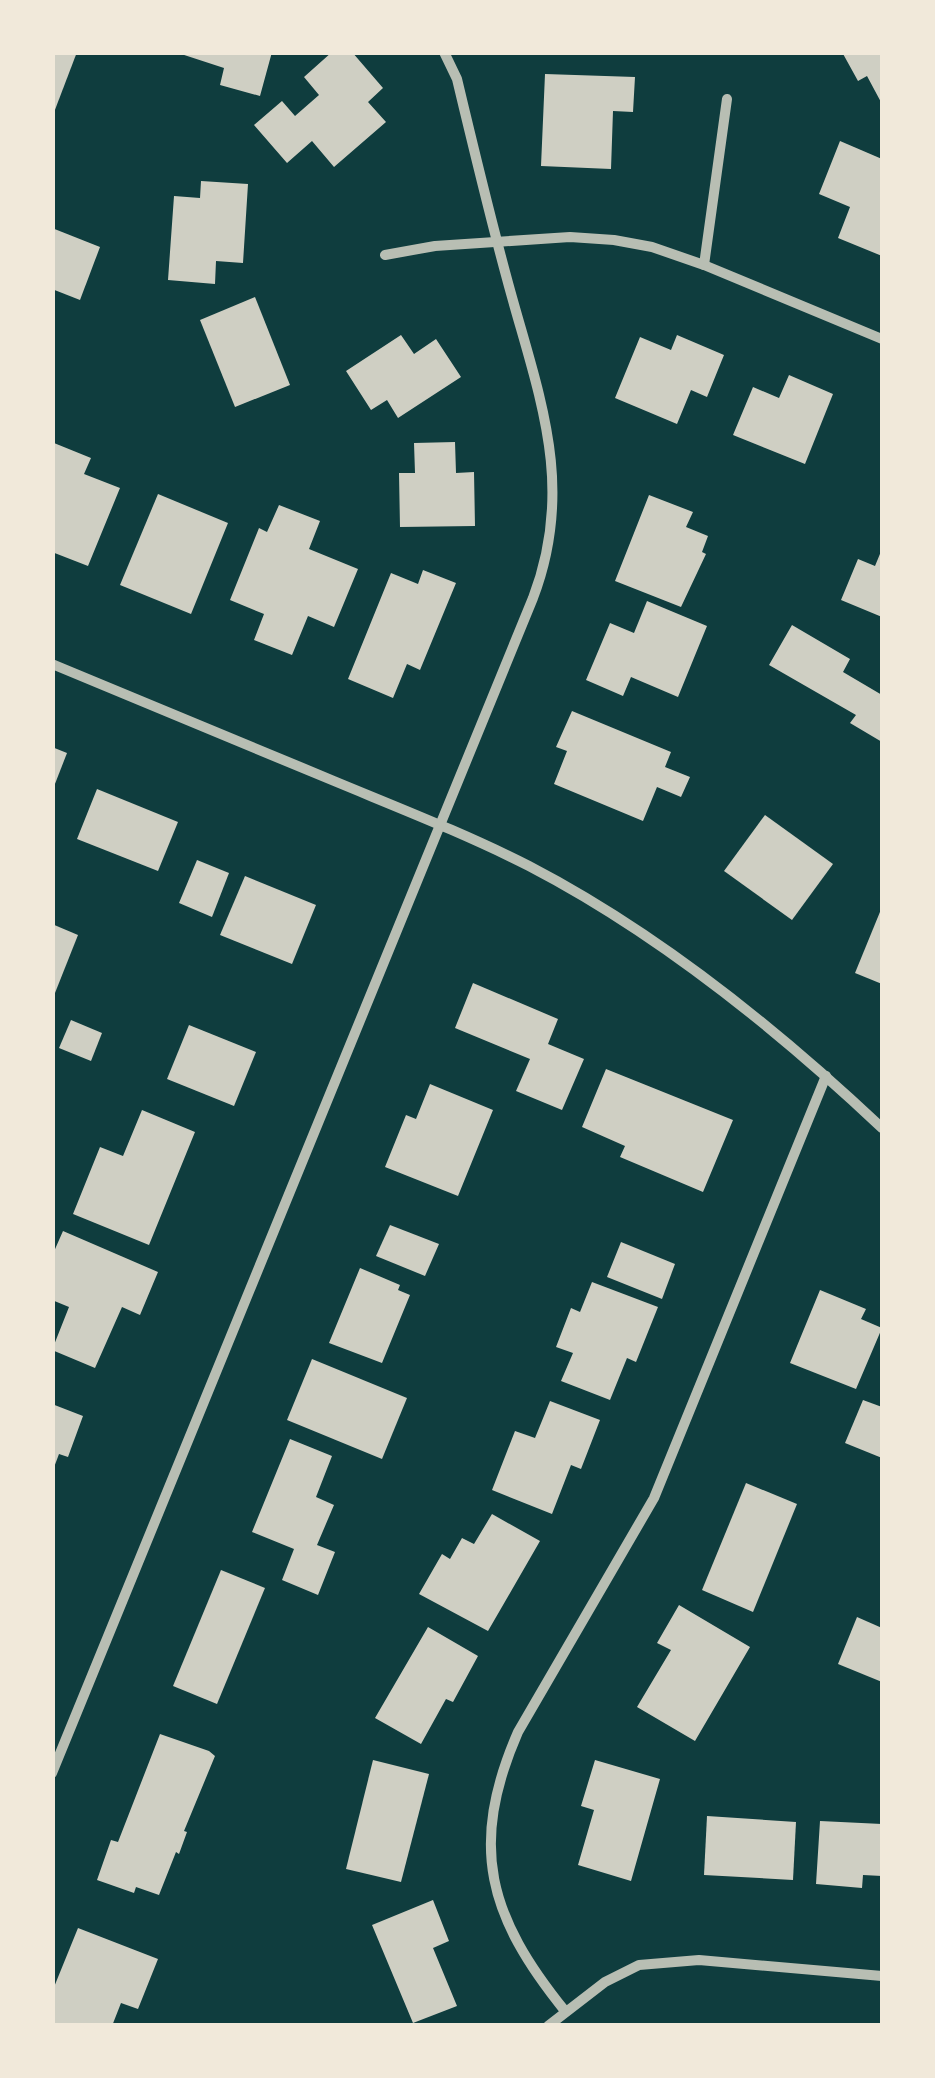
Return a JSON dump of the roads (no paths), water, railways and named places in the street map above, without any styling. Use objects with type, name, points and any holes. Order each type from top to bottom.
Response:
[{"type":"street","points":[[52,1773],[539,583],[554,521],[555,494],[546,426],[457,80],[444,52]]},
{"type":"street","points":[[704,265],[727,100]]},
{"type":"street","points":[[385,256],[435,246],[603,238],[652,247],[704,265],[882,339]]},
{"type":"street","points":[[52,664],[440,825],[528,866],[620,919],[826,1076],[882,1128]]},
{"type":"street","points":[[566,2011],[534,1972],[512,1935],[496,1896],[490,1854],[501,1771],[518,1732],[654,1498],[826,1076]]},
{"type":"street","points":[[548,2026],[606,1982],[639,1965],[669,1960],[882,1976]]}]
